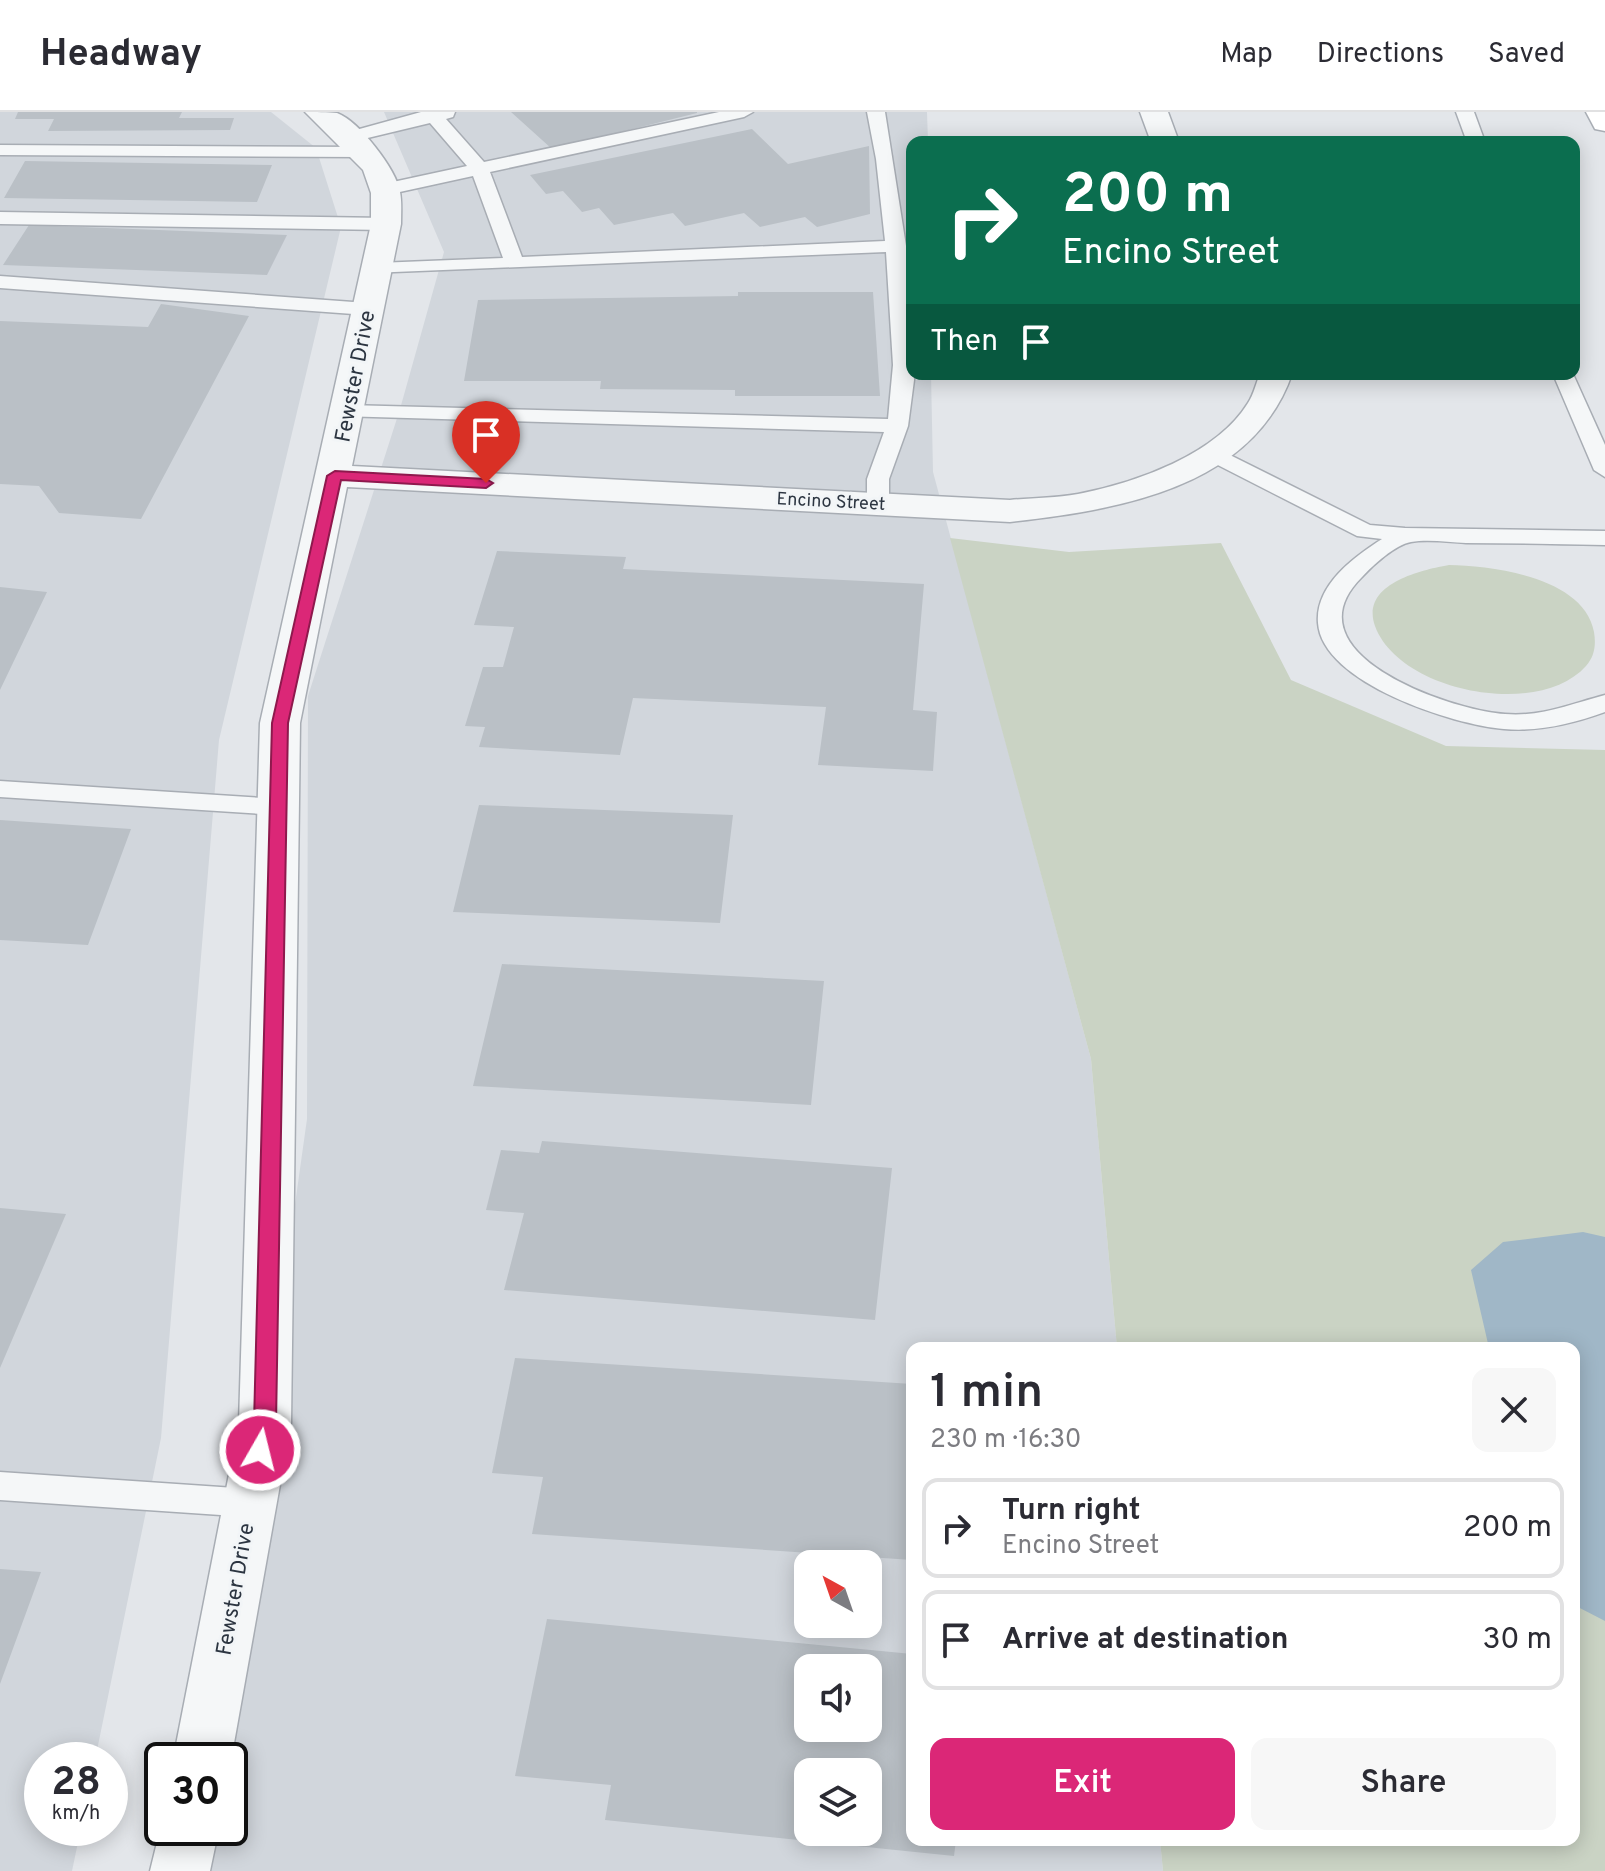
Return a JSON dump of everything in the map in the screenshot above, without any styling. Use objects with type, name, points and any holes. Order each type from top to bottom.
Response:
[{"type":"main road","points":[[1600,112],[1605,123]]},
{"type":"street","points":[[319,112],[357,144],[386,189]]},
{"type":"street","points":[[1154,112],[1163,136]]},
{"type":"street","name":"Fewster Drive","points":[[205,1742],[265,1423],[280,723],[335,476],[386,224],[386,189]]},
{"type":"street","name":"Encino Street","points":[[335,476],[1010,511],[1082,503],[1164,478],[1214,454],[1248,429],[1273,393],[1275,380]]},
{"type":"street","points":[[180,1871],[185,1846]]},
{"type":"lane","points":[[386,189],[744,112]]},
{"type":"lane","points":[[876,112],[884,142],[896,246],[905,394],[878,479],[878,504]]},
{"type":"lane","points":[[1465,112],[1474,136]]},
{"type":"lane","points":[[0,150],[357,144],[439,113],[480,169],[515,263]]},
{"type":"lane","points":[[0,218],[386,224]]},
{"type":"lane","points":[[377,269],[896,246]]},
{"type":"lane","points":[[0,282],[367,309]]},
{"type":"lane","points":[[1566,380],[1605,470]]},
{"type":"lane","points":[[347,411],[897,426]]},
{"type":"lane","points":[[1214,454],[1365,531],[1405,535],[1605,538]]},
{"type":"lane","points":[[1405,535],[1367,559],[1338,590],[1330,608],[1331,626],[1337,644],[1358,665],[1390,687],[1419,701],[1494,721],[1535,722],[1571,716],[1605,703]]},
{"type":"lane","points":[[0,789],[278,807]]},
{"type":"lane","points":[[0,1486],[250,1503]]},
{"type":"shaded area","points":[[0,112],[271,112],[316,148],[341,227],[219,740],[161,1438],[99,1742],[24,1742],[24,1846],[77,1846],[72,1871],[0,1871]]},
{"type":"shaded area","points":[[384,112],[927,112],[928,136],[906,136],[906,380],[931,380],[933,472],[1091,1059],[1116,1342],[906,1342],[906,1846],[1161,1846],[1163,1871],[202,1871],[205,1846],[248,1846],[248,1742],[220,1742],[307,1119],[308,696],[400,409],[444,252]]},
{"type":"green space","points":[[950,538],[1069,552],[1221,543],[1291,680],[1446,746],[1605,750],[1605,1871],[1163,1871],[1161,1846],[1580,1846],[1580,1342],[1116,1342],[1091,1059]]},
{"type":"green space","points":[[1449,565],[1512,572],[1534,578],[1573,598],[1587,613],[1594,632],[1594,650],[1589,662],[1564,682],[1537,691],[1505,694],[1472,691],[1440,682],[1411,668],[1389,649],[1375,626],[1373,612],[1376,599],[1384,590],[1409,575]]},
{"type":"water","points":[[1583,1232],[1605,1237],[1605,1621],[1580,1608],[1580,1342],[1488,1342],[1471,1270],[1503,1242]]},
{"type":"building","points":[[18,112],[182,112],[179,118],[234,118],[230,130],[48,131],[54,119],[15,119]]},
{"type":"building","points":[[511,112],[697,112],[697,113],[552,149]]},
{"type":"building","points":[[752,129],[788,164],[869,146],[870,214],[817,227],[805,217],[760,227],[744,213],[685,226],[673,213],[614,225],[599,208],[582,212],[563,191],[546,194],[530,175]]},
{"type":"building","points":[[25,161],[272,165],[257,202],[4,198]]},
{"type":"building","points":[[29,225],[287,235],[267,275],[3,265]]},
{"type":"building","points":[[738,292],[873,292],[880,396],[735,396],[735,390],[600,389],[601,381],[464,381],[478,300],[738,296]]},
{"type":"building","points":[[161,304],[249,316],[141,519],[59,513],[39,486],[0,484],[0,321],[148,327]]},
{"type":"building","points":[[497,551],[626,557],[623,569],[924,584],[913,710],[937,712],[933,771],[818,765],[826,707],[633,698],[620,755],[479,747],[485,727],[465,726],[483,667],[503,667],[514,627],[474,625]]},
{"type":"building","points":[[0,587],[47,592],[0,690]]},
{"type":"building","points":[[479,805],[733,815],[720,923],[453,912]]},
{"type":"building","points":[[0,820],[131,829],[88,945],[0,940]]},
{"type":"building","points":[[502,964],[824,981],[811,1105],[473,1086]]},
{"type":"building","points":[[542,1141],[892,1168],[875,1320],[504,1290],[524,1213],[486,1210],[501,1150],[539,1153]]},
{"type":"building","points":[[0,1208],[66,1214],[0,1368]]},
{"type":"building","points":[[515,1358],[906,1384],[906,1560],[882,1558],[882,1550],[794,1552],[532,1534],[543,1477],[492,1473]]},
{"type":"building","points":[[0,1569],[41,1572],[0,1684]]},
{"type":"building","points":[[547,1619],[906,1653],[906,1846],[955,1846],[954,1856],[857,1846],[882,1846],[882,1758],[794,1758],[794,1839],[605,1820],[611,1785],[515,1776]]},
{"type":"route","points":[[260,1450],[265,1423],[280,723],[335,476],[486,483]]}]
